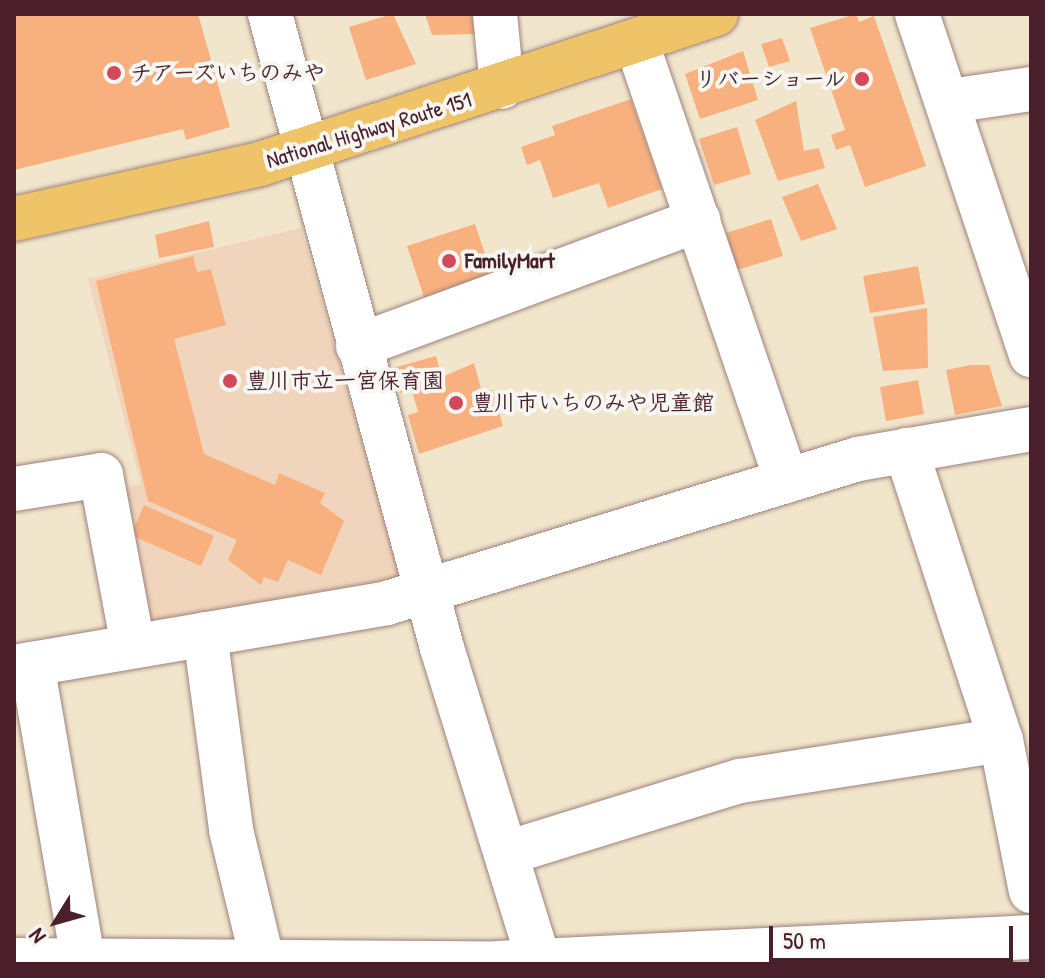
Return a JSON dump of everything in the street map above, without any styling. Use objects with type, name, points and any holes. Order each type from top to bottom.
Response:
[{"type":"highway","name":"National Highway Route 151","points":[[14,219],[304,150],[716,14]]},
{"type":"street","points":[[270,14],[304,150],[428,593],[510,852],[540,962]]},
{"type":"street","points":[[495,14],[502,87]]},
{"type":"street","points":[[917,14],[950,101],[1031,355]]},
{"type":"street","points":[[636,41],[787,481]]},
{"type":"street","points":[[950,101],[1031,89]]},
{"type":"street","points":[[358,346],[698,220]]},
{"type":"street","points":[[83,958],[23,665],[428,593],[787,481],[906,450],[1031,429]]},
{"type":"street","points":[[906,450],[1001,740],[1031,891]]},
{"type":"street","points":[[14,489],[101,475],[133,646]]},
{"type":"street","points":[[205,634],[231,830],[263,963]]},
{"type":"street","points":[[510,852],[740,781],[1001,740]]},
{"type":"street","points":[[14,960],[540,962],[1031,937]]},
{"type":"shaded area","name":"豊川市立一宮保育園","points":[[301,228],[402,580],[143,627],[119,489],[141,484],[88,279]]},
{"type":"building","name":"チアーズいちのみや","points":[[14,14],[198,14],[230,127],[186,140],[183,129],[14,170]]},
{"type":"building","points":[[393,14],[416,64],[366,80],[349,27]]},
{"type":"building","points":[[425,14],[473,14],[476,34],[432,35]]},
{"type":"building","name":"リバーショール","points":[[856,14],[859,22],[874,16],[926,166],[865,187],[850,145],[836,150],[831,135],[845,130],[810,28]]},
{"type":"building","points":[[782,38],[790,61],[769,67],[761,44]]},
{"type":"building","points":[[743,51],[758,100],[700,119],[685,74]]},
{"type":"building","points":[[631,99],[662,189],[608,208],[599,183],[553,198],[540,160],[527,165],[521,147],[555,135],[552,126]]},
{"type":"building","points":[[796,101],[804,151],[819,148],[825,168],[778,181],[755,120]]},
{"type":"building","points":[[737,127],[751,174],[714,185],[699,139]]},
{"type":"building","points":[[818,184],[837,229],[801,241],[782,197]]},
{"type":"building","points":[[771,219],[783,256],[737,270],[726,233]]},
{"type":"building","points":[[209,221],[214,247],[159,258],[155,235]]},
{"type":"building","name":"FamilyMart","points":[[475,224],[492,275],[424,297],[407,246]]},
{"type":"building","points":[[193,256],[197,272],[211,269],[226,325],[174,339],[204,454],[275,485],[279,473],[325,493],[320,503],[344,521],[321,575],[288,560],[278,582],[264,577],[261,585],[228,560],[237,540],[148,501],[96,281]]},
{"type":"building","points":[[918,266],[925,304],[870,313],[863,276]]},
{"type":"building","points":[[927,308],[928,368],[883,371],[873,317]]},
{"type":"building","name":"豊川市いちのみや児童館","points":[[436,356],[442,377],[474,363],[482,392],[493,390],[503,426],[419,454],[408,415],[418,412],[412,390],[400,393],[393,368]]},
{"type":"building","points":[[989,365],[1002,406],[955,415],[946,370]]},
{"type":"building","points":[[918,380],[924,414],[886,421],[880,387]]},
{"type":"building","points":[[144,505],[214,536],[201,566],[131,535]]},
{"type":"place","name":"チアーズいちのみや","points":[[114,73]]},
{"type":"place","name":"リバーショール","points":[[862,79]]},
{"type":"place","name":"FamilyMart","points":[[449,261]]},
{"type":"place","name":"豊川市立一宮保育園","points":[[230,381]]},
{"type":"place","name":"豊川市いちのみや児童館","points":[[456,403]]}]
